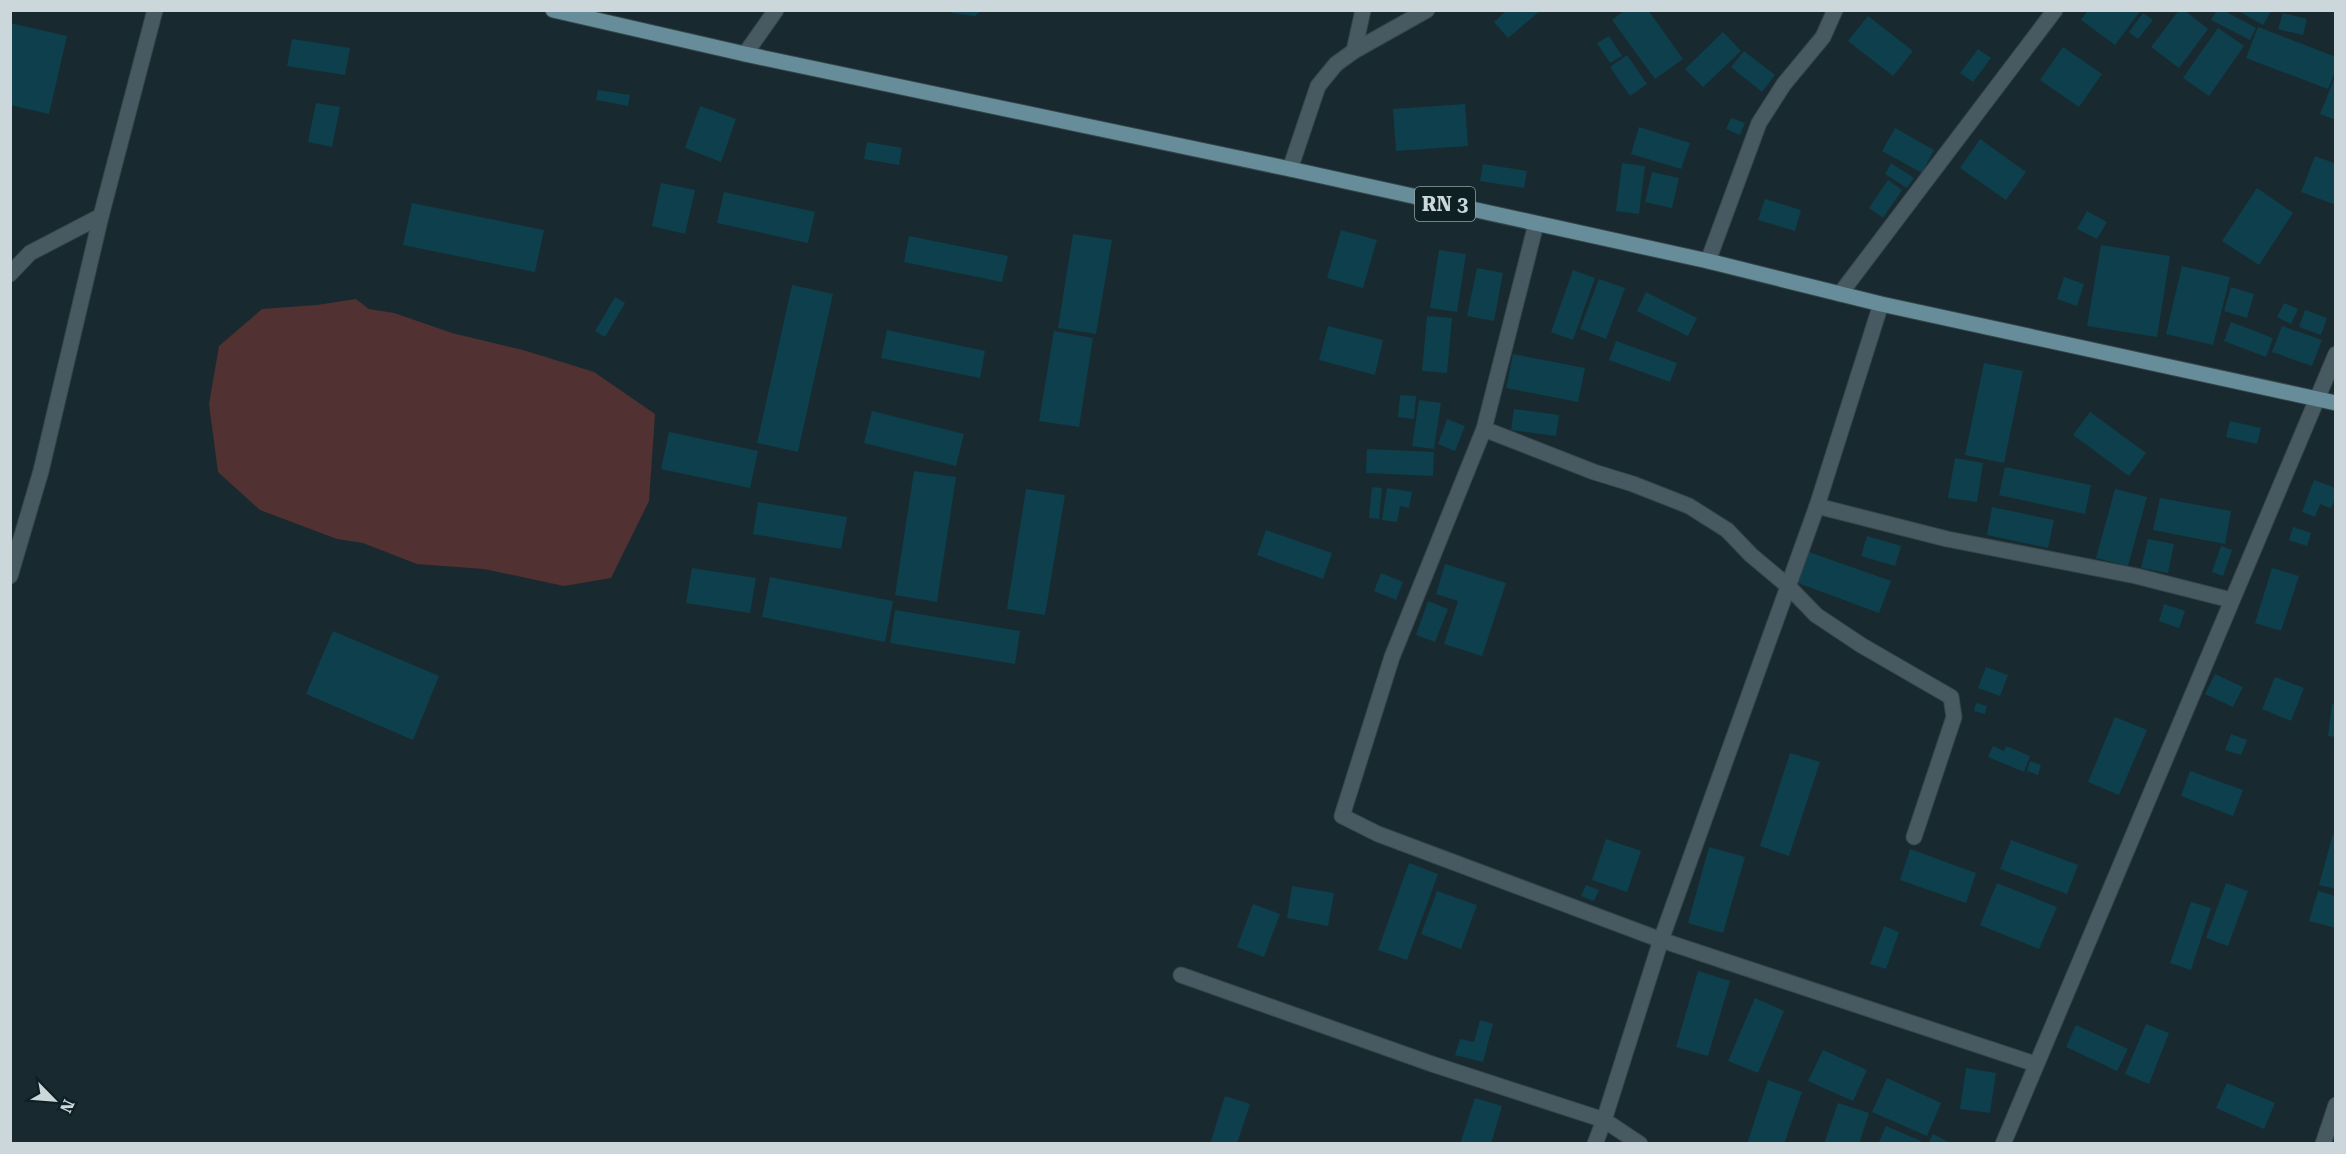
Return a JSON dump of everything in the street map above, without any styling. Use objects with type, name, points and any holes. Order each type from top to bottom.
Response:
[{"type":"main road","name":"RN 3","points":[[553,10],[745,54],[1290,169],[1708,261],[1881,304],[2336,403]]},
{"type":"street","points":[[10,576],[41,471],[101,216],[155,10]]},
{"type":"street","points":[[745,54],[776,10]]},
{"type":"street","points":[[1354,51],[1363,10]]},
{"type":"street","points":[[1708,261],[1759,123],[1784,84],[1823,37],[1835,10]]},
{"type":"street","points":[[1840,294],[2055,10]]},
{"type":"street","points":[[1290,169],[1318,86],[1336,64],[1417,12]]},
{"type":"street","points":[[10,274],[30,253],[101,216]]},
{"type":"street","points":[[1536,224],[1484,429],[1392,657],[1342,816],[1378,834],[1661,939],[2035,1064]]},
{"type":"street","points":[[1595,1143],[1661,939],[1817,506],[1881,304]]},
{"type":"street","points":[[2003,1143],[2336,354]]},
{"type":"street","points":[[1484,429],[1689,506],[1726,530],[1788,586],[1816,615],[1861,645],[1951,697],[1954,717],[1914,837]]},
{"type":"street","points":[[1817,506],[1947,538],[2136,576],[2231,600]]},
{"type":"street","points":[[1181,975],[1432,1064],[1604,1120],[1640,1143]]},
{"type":"street","points":[[2323,1143],[2336,1105]]},
{"type":"shaded area","points":[[356,299],[369,309],[394,313],[452,333],[523,350],[594,372],[655,414],[649,501],[611,578],[564,586],[484,569],[417,564],[363,543],[337,539],[260,510],[218,472],[209,404],[219,346],[262,309],[317,305]]},
{"type":"building","points":[[950,10],[982,10],[975,16],[952,13]]},
{"type":"building","points":[[1507,10],[1541,10],[1508,38],[1494,22]]},
{"type":"building","points":[[1625,10],[1648,10],[1683,59],[1655,79],[1612,20]]},
{"type":"building","points":[[2088,10],[2141,10],[2115,45],[2081,20]]},
{"type":"building","points":[[2179,10],[2184,10],[2208,29],[2179,68],[2151,47]]},
{"type":"building","points":[[2217,10],[2223,10],[2256,28],[2250,40],[2211,20]]},
{"type":"building","points":[[2237,10],[2272,10],[2263,25]]},
{"type":"building","points":[[2143,13],[2153,20],[2138,39],[2129,32]]},
{"type":"building","points":[[2283,13],[2307,19],[2303,35],[2278,29]]},
{"type":"building","points":[[1868,16],[1913,51],[1893,76],[1848,41]]},
{"type":"building","points":[[10,23],[67,36],[49,114],[10,105]]},
{"type":"building","points":[[2258,27],[2336,57],[2336,69],[2328,89],[2246,58]]},
{"type":"building","points":[[2218,28],[2244,46],[2209,96],[2183,78]]},
{"type":"building","points":[[1723,32],[1741,51],[1703,87],[1685,69]]},
{"type":"building","points":[[1609,36],[1622,56],[1610,63],[1597,43]]},
{"type":"building","points":[[292,39],[350,48],[345,75],[287,66]]},
{"type":"building","points":[[2063,47],[2102,74],[2079,107],[2040,80]]},
{"type":"building","points":[[1978,49],[1991,58],[1973,82],[1960,73]]},
{"type":"building","points":[[1744,51],[1775,75],[1762,92],[1731,67]]},
{"type":"building","points":[[1627,55],[1647,84],[1630,96],[1610,67]]},
{"type":"building","points":[[2336,77],[2336,120],[2320,114]]},
{"type":"building","points":[[598,90],[630,95],[628,106],[596,100]]},
{"type":"building","points":[[316,103],[340,107],[332,147],[308,142]]},
{"type":"building","points":[[1465,104],[1468,146],[1396,151],[1393,109]]},
{"type":"building","points":[[700,106],[736,119],[721,162],[685,148]]},
{"type":"building","points":[[1731,118],[1745,123],[1740,135],[1726,129]]},
{"type":"building","points":[[1639,127],[1690,143],[1681,169],[1631,154]]},
{"type":"building","points":[[1895,128],[1934,150],[1922,173],[1882,151]]},
{"type":"building","points":[[1980,139],[2026,172],[2006,200],[1960,168]]},
{"type":"building","points":[[867,142],[902,148],[899,165],[864,159]]},
{"type":"building","points":[[2315,156],[2336,164],[2336,205],[2301,192]]},
{"type":"building","points":[[1622,163],[1645,166],[1639,214],[1616,211]]},
{"type":"building","points":[[1891,163],[1914,178],[1907,188],[1885,174]]},
{"type":"building","points":[[1483,164],[1527,171],[1524,188],[1480,181]]},
{"type":"building","points":[[1652,172],[1679,178],[1672,208],[1645,202]]},
{"type":"building","points":[[1888,180],[1902,190],[1883,218],[1869,208]]},
{"type":"building","points":[[661,183],[695,190],[685,234],[652,226]]},
{"type":"building","points":[[2257,188],[2293,213],[2259,265],[2222,241]]},
{"type":"building","points":[[724,192],[815,212],[808,243],[717,223]]},
{"type":"building","points":[[1765,199],[1801,210],[1795,231],[1758,220]]},
{"type":"building","points":[[412,203],[544,230],[535,272],[403,245]]},
{"type":"building","points":[[2087,211],[2107,222],[2097,239],[2077,229]]},
{"type":"building","points":[[1341,230],[1377,240],[1363,288],[1327,278]]},
{"type":"building","points":[[1073,234],[1112,240],[1096,334],[1058,328]]},
{"type":"building","points":[[909,236],[1008,256],[1002,282],[904,262]]},
{"type":"building","points":[[2101,245],[2170,256],[2157,337],[2087,326]]},
{"type":"building","points":[[1439,250],[1466,254],[1457,312],[1430,308]]},
{"type":"building","points":[[2182,266],[2230,277],[2213,345],[2166,334]]},
{"type":"building","points":[[1477,268],[1503,273],[1494,321],[1467,316]]},
{"type":"building","points":[[1573,270],[1595,278],[1573,340],[1551,332]]},
{"type":"building","points":[[2064,277],[2084,284],[2077,306],[2057,299]]},
{"type":"building","points":[[1599,279],[1625,288],[1606,339],[1580,329]]},
{"type":"building","points":[[792,285],[833,294],[798,452],[757,443]]},
{"type":"building","points":[[2231,287],[2254,294],[2247,318],[2224,311]]},
{"type":"building","points":[[1646,292],[1697,318],[1688,336],[1637,311]]},
{"type":"building","points":[[615,297],[625,303],[605,337],[595,331]]},
{"type":"building","points":[[2284,303],[2298,309],[2291,324],[2277,317]]},
{"type":"building","points":[[2305,310],[2327,318],[2321,335],[2299,327]]},
{"type":"building","points":[[1427,316],[1452,318],[1447,373],[1422,371]]},
{"type":"building","points":[[2231,322],[2273,338],[2266,357],[2224,341]]},
{"type":"building","points":[[1328,326],[1383,340],[1375,375],[1319,360]]},
{"type":"building","points":[[2282,326],[2322,340],[2312,366],[2272,352]]},
{"type":"building","points":[[887,330],[985,351],[980,378],[881,358]]},
{"type":"building","points":[[1054,331],[1093,338],[1079,427],[1039,421]]},
{"type":"building","points":[[1616,341],[1677,363],[1670,382],[1609,360]]},
{"type":"building","points":[[1513,354],[1585,368],[1578,402],[1506,388]]},
{"type":"building","points":[[1984,363],[2023,371],[2004,463],[1965,455]]},
{"type":"building","points":[[1400,395],[1416,396],[1414,419],[1398,417]]},
{"type":"building","points":[[1419,400],[1441,403],[1434,449],[1412,446]]},
{"type":"building","points":[[1514,409],[1559,415],[1556,436],[1511,430]]},
{"type":"building","points":[[872,411],[964,434],[956,466],[864,443]]},
{"type":"building","points":[[2090,412],[2146,453],[2129,476],[2073,435]]},
{"type":"building","points":[[1447,419],[1465,426],[1455,451],[1438,444]]},
{"type":"building","points":[[2230,421],[2261,428],[2257,444],[2226,437]]},
{"type":"building","points":[[669,432],[758,451],[750,488],[661,469]]},
{"type":"building","points":[[1367,449],[1434,452],[1433,476],[1366,473]]},
{"type":"building","points":[[1955,458],[1983,463],[1977,502],[1948,498]]},
{"type":"building","points":[[2005,467],[2091,485],[2085,514],[1999,495]]},
{"type":"building","points":[[914,471],[956,477],[937,602],[895,595]]},
{"type":"building","points":[[2314,480],[2336,488],[2336,497],[2331,508],[2320,504],[2315,517],[2302,512]]},
{"type":"building","points":[[1372,487],[1382,488],[1379,519],[1369,518]]},
{"type":"building","points":[[1387,488],[1412,492],[1409,508],[1400,506],[1397,522],[1382,520]]},
{"type":"building","points":[[1026,489],[1065,495],[1045,615],[1007,609]]},
{"type":"building","points":[[2115,489],[2147,497],[2128,566],[2096,558]]},
{"type":"building","points":[[2160,498],[2231,511],[2225,544],[2153,530]]},
{"type":"building","points":[[758,502],[847,517],[841,549],[753,534]]},
{"type":"building","points":[[1992,507],[2054,520],[2048,548],[1987,535]]},
{"type":"building","points":[[2293,527],[2311,533],[2307,546],[2289,540]]},
{"type":"building","points":[[1266,530],[1332,553],[1323,579],[1257,555]]},
{"type":"building","points":[[1867,536],[1901,546],[1895,566],[1861,556]]},
{"type":"building","points":[[2148,539],[2174,544],[2168,573],[2141,568]]},
{"type":"building","points":[[2221,546],[2232,550],[2223,576],[2212,572]]},
{"type":"building","points":[[1809,552],[1891,581],[1879,613],[1798,583]]},
{"type":"building","points":[[1445,564],[1506,583],[1482,656],[1444,644],[1458,601],[1436,594]]},
{"type":"building","points":[[692,568],[756,578],[750,613],[686,603]]},
{"type":"building","points":[[2272,568],[2299,576],[2281,631],[2255,623]]},
{"type":"building","points":[[1381,573],[1403,582],[1396,600],[1374,591]]},
{"type":"building","points":[[770,577],[893,601],[885,642],[762,617]]},
{"type":"building","points":[[1428,601],[1448,609],[1435,642],[1416,635]]},
{"type":"building","points":[[2164,604],[2185,611],[2179,628],[2159,621]]},
{"type":"building","points":[[895,610],[1020,631],[1015,664],[890,643]]},
{"type":"building","points":[[333,631],[439,676],[413,740],[306,694]]},
{"type":"building","points":[[1986,667],[2008,675],[2000,696],[1978,688]]},
{"type":"building","points":[[2215,674],[2243,687],[2233,707],[2205,694]]},
{"type":"building","points":[[2275,677],[2304,688],[2291,721],[2262,709]]},
{"type":"building","points":[[1976,703],[1987,706],[1985,714],[1974,711]]},
{"type":"building","points":[[2332,704],[2336,704],[2336,737],[2328,736]]},
{"type":"building","points":[[2115,717],[2147,730],[2119,795],[2088,782]]},
{"type":"building","points":[[2231,734],[2247,740],[2241,755],[2225,750]]},
{"type":"building","points":[[1993,746],[2004,751],[2006,746],[2030,756],[2024,772],[1988,757]]},
{"type":"building","points":[[1790,753],[1820,762],[1789,856],[1760,846]]},
{"type":"building","points":[[2030,761],[2041,765],[2038,775],[2027,771]]},
{"type":"building","points":[[2190,771],[2243,790],[2233,816],[2181,796]]},
{"type":"building","points":[[2333,834],[2336,835],[2336,889],[2319,885]]},
{"type":"building","points":[[1606,839],[1641,851],[1627,892],[1592,880]]},
{"type":"building","points":[[2011,840],[2078,865],[2067,894],[2000,869]]},
{"type":"building","points":[[1709,847],[1745,857],[1723,933],[1688,923]]},
{"type":"building","points":[[1910,849],[1976,873],[1966,903],[1900,880]]},
{"type":"building","points":[[1409,863],[1438,874],[1407,960],[1378,950]]},
{"type":"building","points":[[1997,883],[2057,907],[2039,949],[1980,925]]},
{"type":"building","points":[[2226,883],[2248,891],[2228,946],[2206,938]]},
{"type":"building","points":[[1586,885],[1599,890],[1594,901],[1581,896]]},
{"type":"building","points":[[1292,886],[1334,893],[1328,926],[1287,918]]},
{"type":"building","points":[[1437,891],[1477,905],[1461,949],[1421,934]]},
{"type":"building","points":[[2318,891],[2336,896],[2336,928],[2309,921]]},
{"type":"building","points":[[2191,902],[2211,908],[2191,970],[2170,963]]},
{"type":"building","points":[[1253,904],[1280,914],[1264,957],[1237,947]]},
{"type":"building","points":[[1884,926],[1899,932],[1886,969],[1870,964]]},
{"type":"building","points":[[1698,971],[1730,981],[1708,1056],[1676,1047]]},
{"type":"building","points":[[1755,998],[1784,1011],[1758,1073],[1728,1061]]},
{"type":"building","points":[[1480,1020],[1493,1024],[1483,1062],[1455,1055],[1460,1039],[1474,1042]]},
{"type":"building","points":[[2146,1024],[2169,1033],[2149,1084],[2125,1074]]},
{"type":"building","points":[[2076,1025],[2128,1049],[2117,1071],[2066,1047]]},
{"type":"building","points":[[1823,1050],[1867,1070],[1853,1101],[1808,1081]]},
{"type":"building","points":[[1966,1068],[1996,1073],[1990,1113],[1960,1109]]},
{"type":"building","points":[[1887,1078],[1941,1103],[1927,1136],[1872,1112]]},
{"type":"building","points":[[1768,1080],[1802,1092],[1784,1144],[1747,1144]]},
{"type":"building","points":[[2227,1083],[2275,1103],[2264,1129],[2216,1108]]},
{"type":"building","points":[[1225,1096],[1250,1104],[1237,1144],[1210,1144]]},
{"type":"building","points":[[1475,1098],[1502,1106],[1491,1144],[1460,1144]]},
{"type":"building","points":[[1838,1103],[1869,1113],[1859,1144],[1824,1144]]},
{"type":"building","points":[[1886,1126],[1921,1141],[1920,1144],[1878,1144]]},
{"type":"building","points":[[1933,1134],[1952,1144],[1928,1144]]}]
